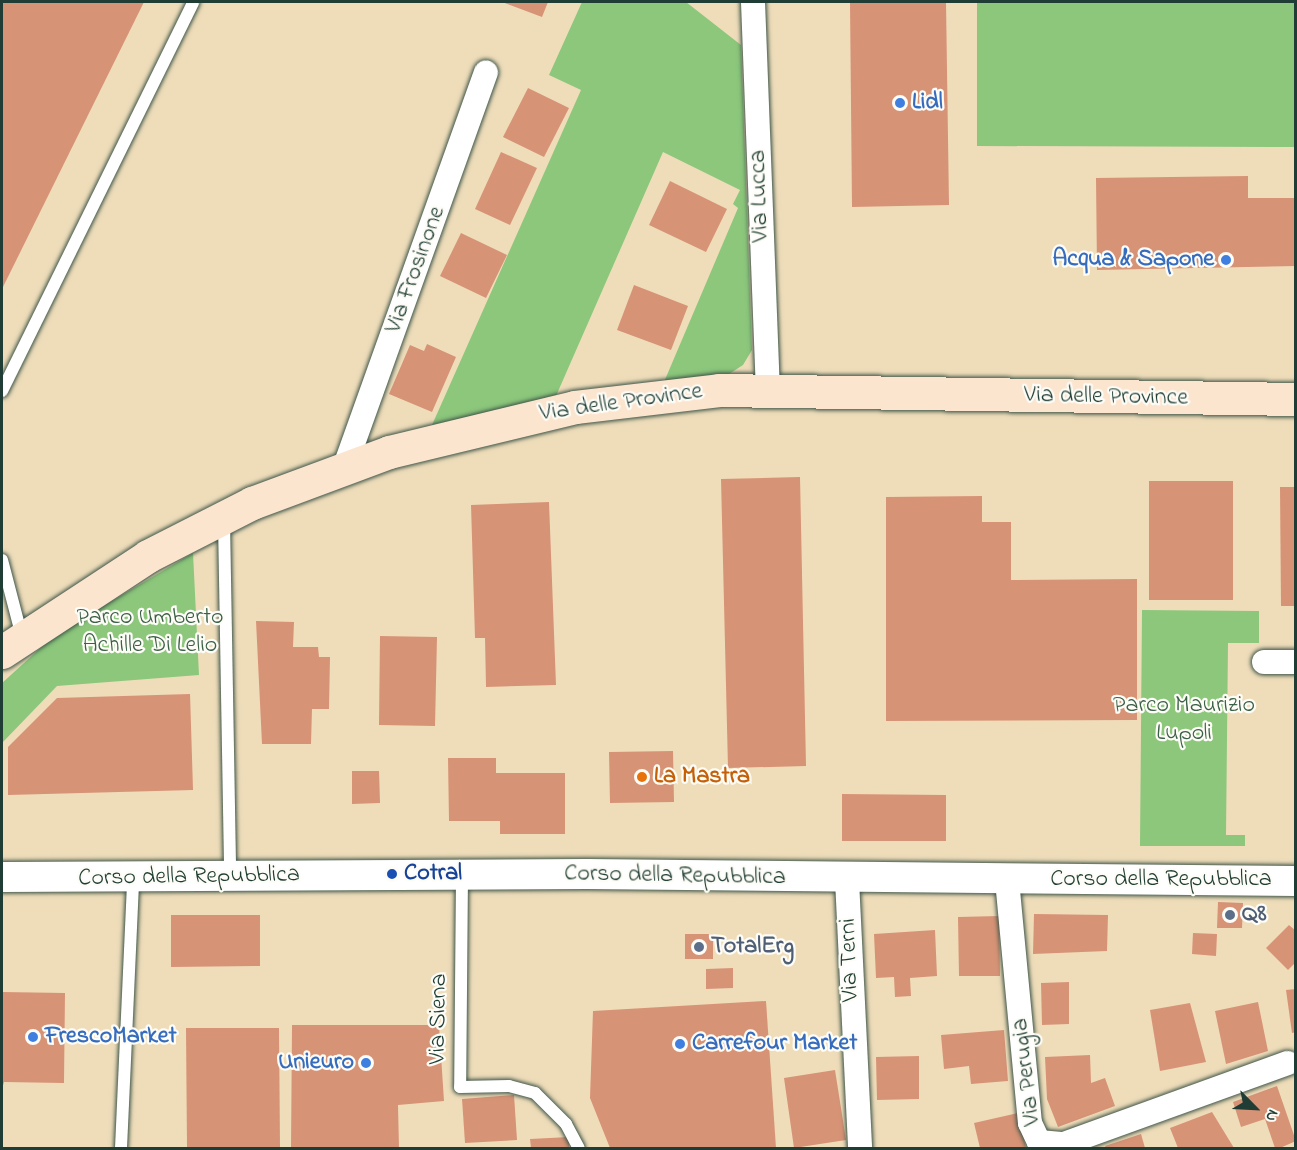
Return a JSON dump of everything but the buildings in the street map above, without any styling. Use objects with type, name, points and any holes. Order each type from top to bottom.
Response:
[{"type":"main road","name":"Via delle Province","points":[[12,645],[148,556],[224,516],[345,466],[462,432],[585,405],[686,391],[1296,399]]},
{"type":"street","name":"Via Lucca","points":[[753,2],[768,391]]},
{"type":"street","name":"Via Frosinone","points":[[345,466],[486,73]]},
{"type":"street","points":[[1264,662],[1296,662]]},
{"type":"street","name":"Corso della Repubblica","points":[[2,877],[133,879],[462,875],[847,880],[1296,880]]},
{"type":"street","name":"Corso della Repubblica","points":[[2,887],[55,879]]},
{"type":"street","name":"Via Terni","points":[[847,880],[860,1149]]},
{"type":"street","name":"Via Perugia","points":[[1007,880],[1030,1123],[1039,1142],[1064,1144],[1288,1063]]},
{"type":"lane","points":[[2,391],[192,2]]},
{"type":"lane","points":[[224,516],[230,877]]},
{"type":"lane","points":[[2,560],[12,645]]},
{"type":"lane","name":"Via Siena","points":[[462,875],[460,1087],[509,1086],[535,1093],[566,1124],[579,1149]]},
{"type":"lane","points":[[121,1149],[133,879]]},
{"type":"green space","points":[[582,2],[686,2],[741,45],[752,350],[743,365],[729,374],[664,382],[738,208],[733,204],[740,190],[663,152],[556,396],[432,425],[581,90],[549,75]]},
{"type":"green space","points":[[977,2],[1295,2],[1295,147],[977,146]]},
{"type":"green space","name":"Parco Umberto Achille Di Lelio","points":[[193,553],[199,675],[57,686],[2,743],[2,683],[56,634]]},
{"type":"green space","name":"Parco Maurizio Lupoli","points":[[1142,610],[1259,611],[1259,643],[1228,643],[1226,835],[1245,835],[1245,846],[1140,846]]},
{"type":"place","name":"Lidl","points":[[900,103]]},
{"type":"place","name":"Acqua & Sapone","points":[[1226,260]]},
{"type":"place","name":"La Mastra","points":[[642,777]]},
{"type":"place","name":"Cotral","points":[[392,874]]},
{"type":"place","name":"Q8","points":[[1230,915]]},
{"type":"place","name":"TotalErg","points":[[699,947]]},
{"type":"place","name":"FrescoMarket","points":[[33,1037]]},
{"type":"place","name":"Carrefour Market","points":[[680,1044]]},
{"type":"place","name":"Unieuro","points":[[366,1063]]}]
